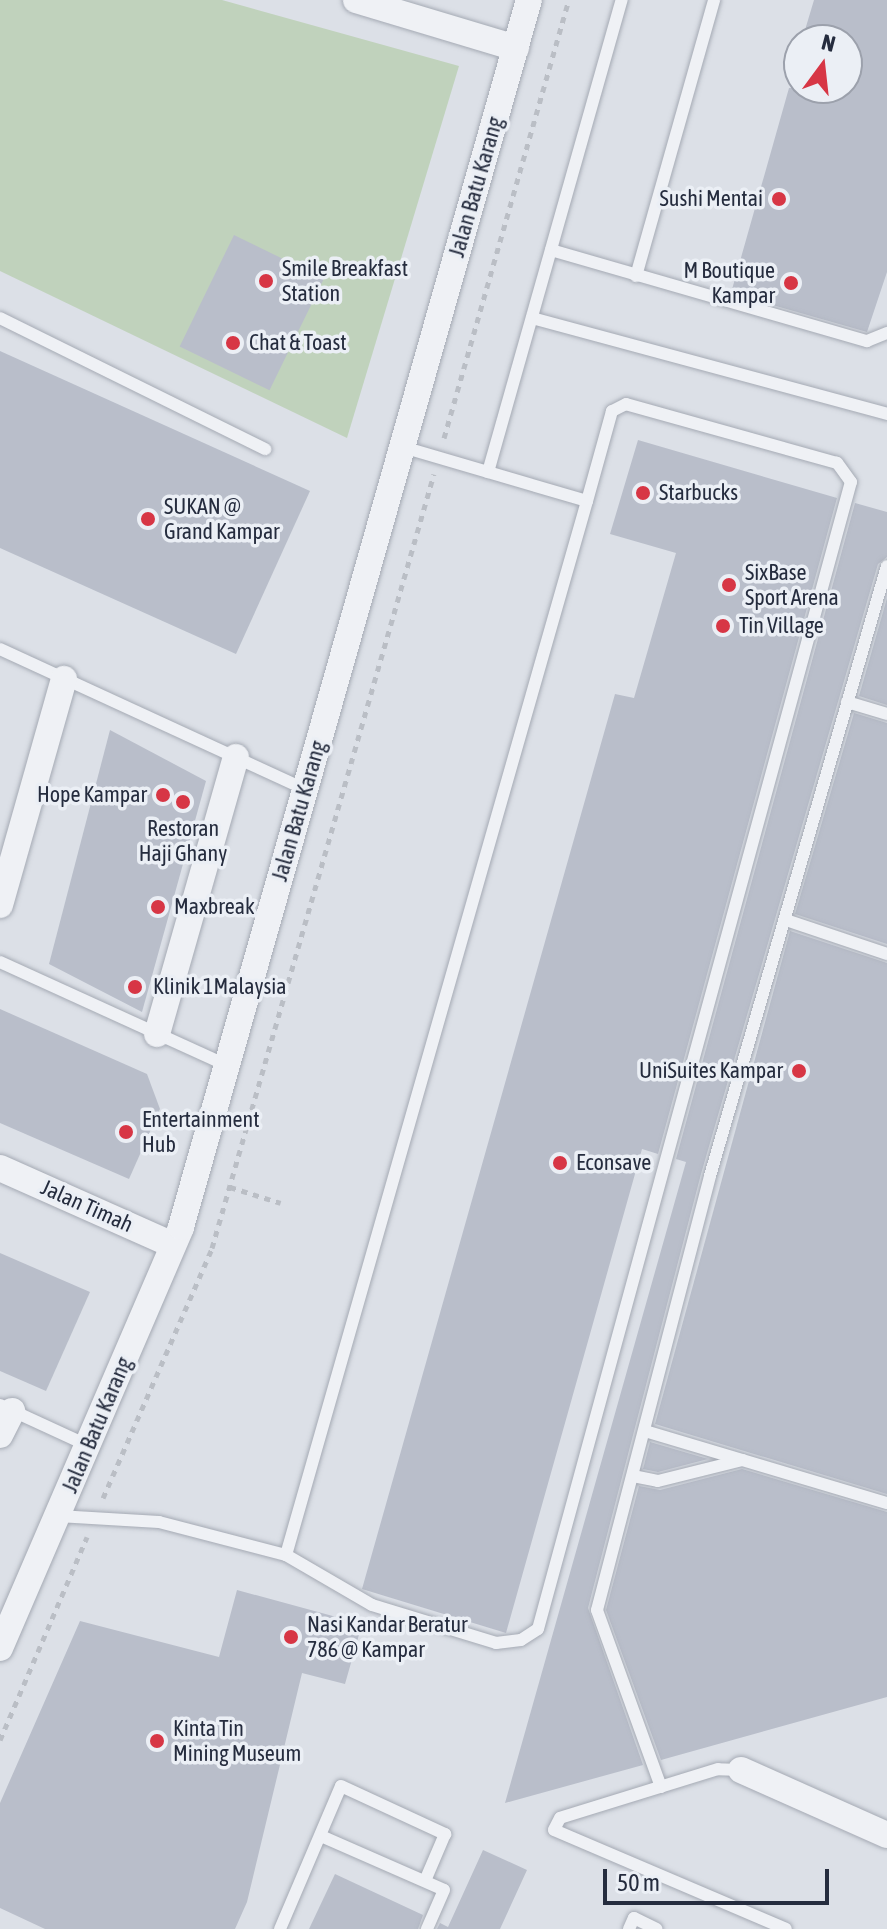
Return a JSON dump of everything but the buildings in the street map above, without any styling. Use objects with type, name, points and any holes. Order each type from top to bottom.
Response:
[{"type":"street","points":[[356,0],[516,48]]},
{"type":"street","name":"Jalan Batu Karang","points":[[0,1648],[173,1245],[529,0]]},
{"type":"street","points":[[0,905],[64,679]]},
{"type":"street","points":[[157,1034],[236,757]]},
{"type":"street","name":"Jalan Timah","points":[[0,1168],[173,1245]]},
{"type":"street","points":[[0,1435],[6,1408]]},
{"type":"street","points":[[741,1770],[887,1835]]},
{"type":"lane","points":[[488,472],[622,0]]},
{"type":"lane","points":[[636,276],[714,0]]},
{"type":"lane","points":[[551,250],[867,341],[887,333]]},
{"type":"lane","points":[[0,318],[265,449]]},
{"type":"lane","points":[[532,318],[887,414]]},
{"type":"lane","points":[[58,1516],[159,1522],[286,1555],[372,1605],[496,1643],[521,1640],[538,1629],[851,482],[837,463],[626,404],[612,411],[286,1555]]},
{"type":"lane","points":[[402,447],[587,501]]},
{"type":"lane","points":[[661,1787],[597,1610],[710,1176],[887,566]]},
{"type":"lane","points":[[0,649],[305,789]]},
{"type":"lane","points":[[847,702],[887,714]]},
{"type":"lane","points":[[786,920],[887,954]]},
{"type":"lane","points":[[0,962],[226,1065]]},
{"type":"lane","points":[[6,1408],[89,1446]]},
{"type":"lane","points":[[645,1431],[887,1503]]},
{"type":"lane","points":[[633,1476],[658,1481],[742,1460]]},
{"type":"lane","points":[[741,1770],[718,1769],[560,1818],[554,1830],[786,1929]]},
{"type":"lane","points":[[280,1929],[341,1786],[445,1834],[425,1881]]},
{"type":"lane","points":[[321,1836],[444,1890],[427,1929]]},
{"type":"lane","points":[[629,1929],[634,1918],[657,1929]]},
{"type":"path","points":[[0,1740],[212,1248],[569,0]]},
{"type":"path","points":[[230,1187],[281,1203]]},
{"type":"green space","points":[[0,0],[222,0],[459,66],[347,438],[0,271]]},
{"type":"place","name":"Sushi Mentai","points":[[779,199]]},
{"type":"place","name":"Smile Breakfast Station","points":[[266,281]]},
{"type":"place","name":"M Boutique Kampar","points":[[791,283]]},
{"type":"place","name":"Chat & Toast","points":[[233,343]]},
{"type":"place","name":"Starbucks","points":[[643,493]]},
{"type":"place","name":"SUKAN @ Grand Kampar","points":[[148,519]]},
{"type":"place","name":"SixBase Sport Arena","points":[[729,585]]},
{"type":"place","name":"Tin Village","points":[[723,626]]},
{"type":"place","name":"Hope Kampar","points":[[163,795]]},
{"type":"place","name":"Restoran Haji Ghany","points":[[183,802]]},
{"type":"place","name":"Maxbreak","points":[[158,907]]},
{"type":"place","name":"Klinik 1Malaysia","points":[[135,987]]},
{"type":"place","name":"UniSuites Kampar","points":[[799,1071]]},
{"type":"place","name":"Entertainment Hub","points":[[126,1132]]},
{"type":"place","name":"Econsave","points":[[560,1163]]},
{"type":"place","name":"Nasi Kandar Beratur 786 @ Kampar","points":[[291,1637]]},
{"type":"place","name":"Kinta Tin Mining Museum","points":[[157,1741]]}]
